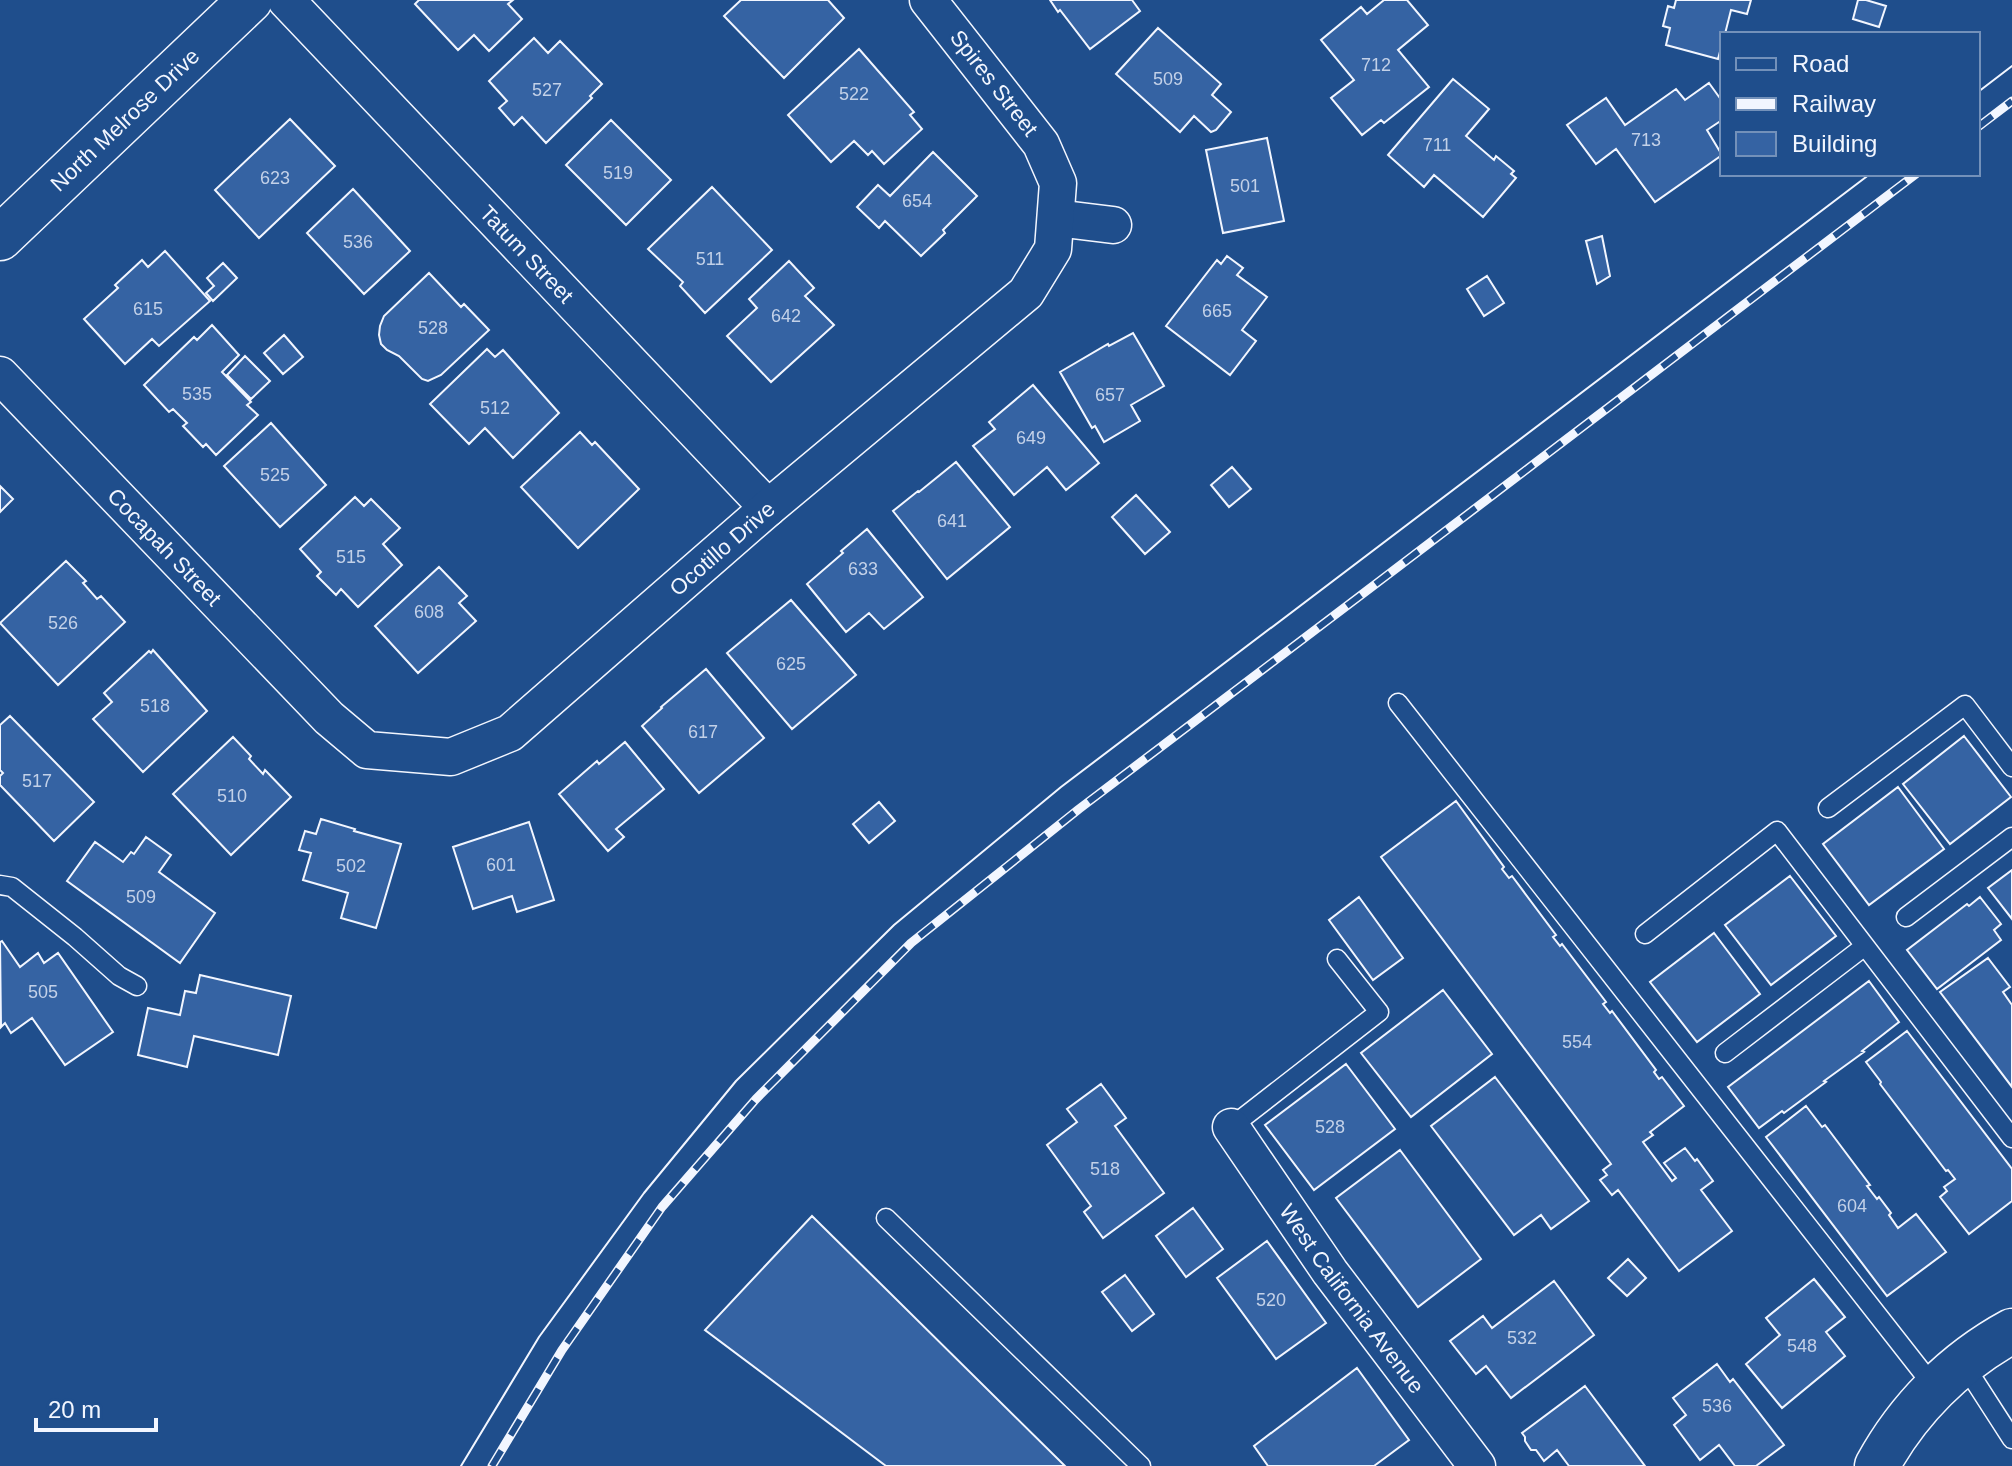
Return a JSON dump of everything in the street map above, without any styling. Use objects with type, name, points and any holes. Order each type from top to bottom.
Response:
[{"type":"main road","name":"North Melrose Drive","points":[[0,238],[250,0]]},
{"type":"main road","points":[[1877,1466],[1889,1444],[1948,1375],[2012,1331]]},
{"type":"street","name":"Tatum Street","points":[[286,0],[768,508]]},
{"type":"street","name":"Spires Street","points":[[928,0],[1041,144],[1058,183],[1056,218]]},
{"type":"street","name":"Ocotillo Drive","points":[[329,718],[367,750],[451,757],[510,733],[768,508],[1026,293],[1053,249],[1056,218]]},
{"type":"street","points":[[1056,218],[1113,225]]},
{"type":"street","name":"Cocapah Street","points":[[0,375],[329,718]]},
{"type":"street","name":"West California Avenue","points":[[1231,1127],[1330,1272],[1477,1466]]},
{"type":"lane","points":[[1398,703],[1948,1375],[2012,1439]]},
{"type":"lane","points":[[1828,808],[1965,705],[2012,767]]},
{"type":"lane","points":[[1645,934],[1777,831],[2012,1138]]},
{"type":"lane","points":[[1906,917],[2012,837]]},
{"type":"lane","points":[[0,885],[12,887],[119,976],[137,986]]},
{"type":"lane","points":[[1725,1053],[1865,946]]},
{"type":"lane","points":[[1231,1127],[1379,1012],[1337,959]]},
{"type":"lane","points":[[886,1218],[1141,1466]]},
{"type":"building","points":[[419,0],[513,0],[508,4],[522,19],[489,51],[474,35],[458,50],[415,4]]},
{"type":"building","points":[[741,0],[828,0],[844,18],[784,78],[724,16]]},
{"type":"building","points":[[1050,0],[1132,0],[1140,11],[1090,49]]},
{"type":"building","points":[[1384,0],[1407,0],[1428,25],[1398,50],[1429,87],[1384,123],[1381,120],[1362,135],[1331,98],[1354,80],[1321,40],[1361,7],[1367,14]]},
{"type":"building","points":[[1676,0],[1751,0],[1747,14],[1731,10],[1726,32],[1720,32],[1718,59],[1666,45],[1670,28],[1663,26],[1668,6],[1674,8]]},
{"type":"building","points":[[1858,0],[1886,6],[1879,27],[1853,19]]},
{"type":"building","points":[[1158,28],[1221,84],[1212,95],[1231,112],[1216,130],[1211,132],[1194,116],[1180,132],[1116,74]]},
{"type":"building","points":[[534,38],[548,53],[560,41],[602,84],[546,143],[522,117],[514,125],[499,108],[507,101],[489,81]]},
{"type":"building","points":[[859,49],[914,112],[910,115],[922,129],[884,164],[872,151],[868,155],[854,141],[831,162],[788,115]]},
{"type":"building","points":[[1453,79],[1489,109],[1466,136],[1494,160],[1496,156],[1514,171],[1511,174],[1516,178],[1483,217],[1434,175],[1424,187],[1388,155]]},
{"type":"building","points":[[1709,83],[1720,98],[1720,121],[1707,130],[1720,156],[1655,202],[1616,149],[1596,164],[1567,125],[1606,98],[1625,125],[1676,89],[1685,100]]},
{"type":"building","points":[[290,119],[335,166],[259,238],[215,190]]},
{"type":"building","points":[[611,120],[671,180],[626,225],[566,165]]},
{"type":"building","points":[[1267,138],[1284,221],[1223,233],[1206,150]]},
{"type":"building","points":[[933,152],[977,196],[921,256],[885,221],[879,228],[857,207],[878,185],[890,196]]},
{"type":"building","points":[[712,187],[772,250],[705,313],[680,286],[683,282],[648,249]]},
{"type":"building","points":[[353,189],[410,251],[364,294],[307,233]]},
{"type":"building","points":[[1602,236],[1610,276],[1597,284],[1586,241]]},
{"type":"building","points":[[165,251],[210,301],[159,346],[152,339],[125,364],[84,319],[118,288],[115,285],[142,260],[148,267]]},
{"type":"building","points":[[1227,256],[1243,268],[1237,275],[1267,297],[1242,330],[1256,341],[1230,375],[1166,326],[1217,260],[1221,264]]},
{"type":"building","points":[[789,261],[814,288],[805,296],[834,325],[771,382],[727,336],[757,308],[749,299]]},
{"type":"building","points":[[223,263],[237,278],[213,301],[206,293],[214,286],[207,278]]},
{"type":"building","points":[[429,273],[461,307],[464,304],[489,330],[441,375],[428,381],[422,379],[399,356],[387,350],[381,344],[379,335],[384,316]]},
{"type":"building","points":[[1487,276],[1504,303],[1484,316],[1467,289]]},
{"type":"building","points":[[212,325],[239,355],[222,372],[251,402],[247,405],[258,415],[216,455],[206,444],[203,447],[183,426],[187,423],[173,409],[169,412],[144,385],[194,337],[197,340]]},
{"type":"building","points":[[1133,333],[1164,386],[1131,405],[1140,421],[1104,442],[1095,426],[1092,428],[1060,372]]},
{"type":"building","points":[[284,335],[303,357],[283,374],[264,353]]},
{"type":"building","points":[[487,349],[495,357],[503,350],[559,413],[513,458],[485,428],[469,444],[430,404]]},
{"type":"building","points":[[245,356],[270,381],[251,399],[227,375]]},
{"type":"building","points":[[1033,385],[1099,463],[1066,490],[1047,467],[1014,495],[973,446],[995,429],[989,422]]},
{"type":"building","points":[[271,423],[326,485],[280,527],[224,466]]},
{"type":"building","points":[[580,432],[592,445],[595,442],[639,489],[578,548],[521,487]]},
{"type":"building","points":[[956,462],[1010,527],[947,579],[893,511]]},
{"type":"building","points":[[1232,467],[1251,489],[1229,507],[1211,485]]},
{"type":"building","points":[[0,486],[13,499],[0,512]]},
{"type":"building","points":[[1136,495],[1170,532],[1145,554],[1112,517]]},
{"type":"building","points":[[355,497],[364,506],[371,499],[400,528],[383,544],[402,565],[358,607],[341,589],[336,595],[317,576],[321,572],[300,549]]},
{"type":"building","points":[[867,529],[923,597],[884,629],[869,613],[846,632],[807,584]]},
{"type":"building","points":[[66,561],[86,581],[83,583],[97,599],[101,596],[125,622],[58,685],[0,623]]},
{"type":"building","points":[[439,567],[467,596],[459,603],[476,621],[418,673],[375,626]]},
{"type":"building","points":[[791,600],[856,675],[792,729],[727,653]]},
{"type":"building","points":[[153,650],[207,711],[143,772],[93,719],[112,702],[104,693]]},
{"type":"building","points":[[706,669],[764,738],[699,793],[642,726]]},
{"type":"building","points":[[10,716],[94,802],[54,841],[0,785],[3,773],[0,770],[0,725]]},
{"type":"building","points":[[1964,736],[2011,797],[1950,844],[1903,784]]},
{"type":"building","points":[[233,737],[263,774],[265,770],[291,797],[231,855],[173,794]]},
{"type":"building","points":[[625,742],[664,789],[616,829],[624,837],[608,851],[559,794],[597,761],[599,764]]},
{"type":"building","points":[[1898,787],[1944,849],[1869,905],[1823,844]]},
{"type":"building","points":[[1456,801],[1504,867],[1502,869],[1509,878],[1512,876],[1556,935],[1553,937],[1560,946],[1562,944],[1606,1002],[1603,1004],[1610,1013],[1612,1011],[1656,1070],[1654,1072],[1659,1079],[1662,1077],[1684,1106],[1650,1132],[1653,1135],[1643,1142],[1672,1181],[1676,1178],[1664,1163],[1685,1148],[1695,1161],[1697,1159],[1713,1181],[1701,1190],[1732,1231],[1679,1271],[1618,1190],[1612,1195],[1600,1180],[1607,1175],[1603,1170],[1611,1164],[1381,857]]},
{"type":"building","points":[[879,802],[895,821],[869,843],[853,824]]},
{"type":"building","points":[[321,819],[401,844],[376,928],[341,918],[348,893],[303,880],[311,853],[299,850],[305,831],[316,834]]},
{"type":"building","points":[[529,822],[554,900],[517,912],[512,896],[473,909],[453,847]]},
{"type":"building","points":[[146,837],[171,855],[159,872],[215,913],[180,963],[67,881],[95,842],[123,862],[131,852],[134,854]]},
{"type":"building","points":[[2012,870],[2012,919],[1988,888]]},
{"type":"building","points":[[1790,876],[1836,936],[1771,985],[1725,925]]},
{"type":"building","points":[[1359,897],[1403,958],[1373,980],[1329,920]]},
{"type":"building","points":[[1980,897],[2001,924],[1994,930],[2001,940],[1937,989],[1907,950]]},
{"type":"building","points":[[1714,933],[1760,994],[1697,1042],[1650,982]]},
{"type":"building","points":[[2,941],[20,967],[38,953],[44,963],[58,953],[113,1032],[65,1065],[32,1018],[11,1033],[5,1023],[1,1027]]},
{"type":"building","points":[[1988,958],[2010,987],[2003,992],[2012,1005],[2012,1087],[1940,992]]},
{"type":"building","points":[[200,975],[291,996],[278,1055],[194,1036],[187,1067],[138,1055],[148,1008],[180,1015],[185,991],[196,993]]},
{"type":"building","points":[[1869,981],[1899,1022],[1826,1082],[1759,1128],[1728,1087]]},
{"type":"building","points":[[1443,990],[1492,1054],[1411,1117],[1361,1053]]},
{"type":"building","points":[[1907,1031],[2012,1169],[2012,1201],[1969,1234],[1940,1197],[1947,1191],[1944,1187],[1955,1179],[1866,1062]]},
{"type":"building","points":[[1346,1064],[1395,1129],[1314,1190],[1265,1125]]},
{"type":"building","points":[[1495,1077],[1589,1201],[1551,1229],[1541,1215],[1514,1235],[1431,1126]]},
{"type":"building","points":[[1101,1084],[1126,1118],[1115,1126],[1164,1193],[1103,1238],[1084,1212],[1091,1206],[1047,1145],[1077,1122],[1067,1109]]},
{"type":"building","points":[[1806,1106],[1822,1127],[1825,1125],[1870,1185],[1867,1186],[1891,1213],[1889,1215],[1898,1228],[1916,1214],[1946,1252],[1887,1296],[1766,1137]]},
{"type":"building","points":[[1400,1150],[1481,1259],[1418,1307],[1336,1198]]},
{"type":"building","points":[[1193,1208],[1223,1249],[1186,1277],[1156,1236]]},
{"type":"building","points":[[812,1216],[1065,1466],[886,1466],[705,1330]]},
{"type":"building","points":[[1267,1241],[1326,1323],[1276,1359],[1217,1278]]},
{"type":"building","points":[[1628,1259],[1646,1278],[1627,1296],[1608,1278]]},
{"type":"building","points":[[1125,1275],[1154,1314],[1132,1331],[1102,1292]]},
{"type":"building","points":[[1814,1279],[1845,1317],[1826,1332],[1845,1356],[1782,1408],[1746,1364],[1780,1335],[1766,1318]]},
{"type":"building","points":[[1554,1281],[1594,1335],[1511,1398],[1486,1366],[1476,1374],[1450,1341],[1483,1316],[1492,1328]]},
{"type":"building","points":[[1717,1364],[1730,1382],[1733,1379],[1784,1445],[1756,1466],[1735,1466],[1719,1445],[1700,1460],[1674,1425],[1686,1415],[1673,1398]]},
{"type":"building","points":[[1357,1368],[1409,1440],[1374,1466],[1268,1466],[1254,1446]]},
{"type":"building","points":[[1585,1386],[1645,1466],[1569,1466],[1557,1450],[1544,1461],[1536,1450],[1531,1450],[1522,1433]]},
{"type":"tram line","points":[[1980,90],[2012,66]]},
{"type":"tram line","points":[[461,1466],[539,1337],[644,1193],[736,1081],[894,925],[1061,787],[1867,176]]},
{"type":"railway","points":[[1980,125],[2012,101]]},
{"type":"railway","points":[[492,1466],[562,1350],[662,1207],[756,1099],[911,943],[1079,809],[1913,176]]}]
